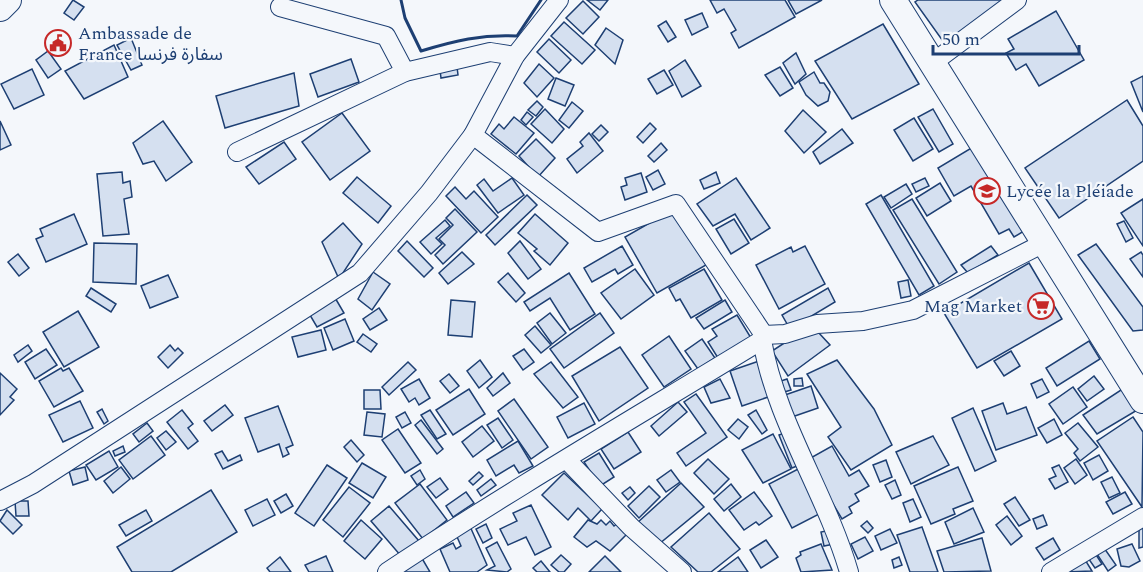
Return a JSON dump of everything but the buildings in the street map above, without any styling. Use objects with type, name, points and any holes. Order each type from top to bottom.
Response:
[{"type":"street","points":[[0,8],[8,0]]},
{"type":"street","points":[[0,501],[33,484],[360,273],[429,193],[473,135],[515,56],[559,0]]},
{"type":"street","points":[[893,0],[1143,400]]},
{"type":"street","points":[[931,64],[1017,0]]},
{"type":"street","points":[[280,7],[386,36],[405,72]]},
{"type":"street","points":[[237,152],[405,72],[490,52],[515,56]]},
{"type":"street","points":[[473,135],[598,232],[675,204],[763,338],[788,425],[838,534],[849,572]]},
{"type":"street","points":[[387,572],[498,498],[567,460],[763,338],[817,324],[863,321],[913,310],[1046,242]]},
{"type":"street","points":[[567,460],[631,527],[682,572]]},
{"type":"street","points":[[1051,572],[1143,517]]},
{"type":"wall","points":[[401,0],[405,18],[421,51],[468,39],[517,36],[541,0]]},
{"type":"place","name":"Ambassade de France سفارة فرنسا","points":[[58,43]]},
{"type":"place","name":"Lycée la Pléiade","points":[[987,191]]},
{"type":"place","name":"Mag Market","points":[[1041,306]]}]
